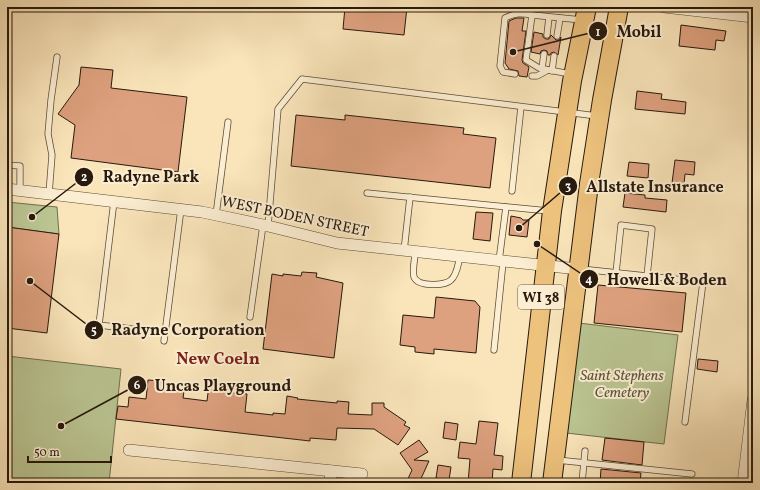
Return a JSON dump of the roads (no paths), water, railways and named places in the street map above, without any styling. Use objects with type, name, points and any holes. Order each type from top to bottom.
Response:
[{"type":"main road","name":"WI 38","points":[[552,483],[589,184],[599,116],[619,7]]},
{"type":"main road","name":"WI 38","points":[[521,483],[552,212],[567,112],[586,14]]},
{"type":"street","points":[[664,7],[753,17]]},
{"type":"street","name":"WEST BODEN STREET","points":[[7,189],[181,209],[265,225],[337,243],[501,262],[578,269]]},
{"type":"street","points":[[743,483],[753,400]]},
{"type":"street","points":[[129,450],[362,474]]},
{"type":"street","points":[[330,483],[331,471]]},
{"type":"lane","points":[[515,74],[503,72],[500,66],[505,18],[513,14],[520,13],[560,18],[586,14]]},
{"type":"lane","points":[[532,15],[526,60],[547,70],[574,75]]},
{"type":"lane","points":[[547,35],[549,17]]},
{"type":"lane","points":[[557,36],[560,18]]},
{"type":"lane","points":[[544,54],[547,70]]},
{"type":"lane","points":[[532,76],[537,76],[547,70],[554,56]]},
{"type":"lane","points":[[48,194],[52,155],[48,134],[57,57]]},
{"type":"lane","points":[[250,317],[265,225],[278,109],[302,80],[599,116]]},
{"type":"lane","points":[[512,191],[522,107]]},
{"type":"lane","points":[[216,215],[228,122]]},
{"type":"lane","points":[[7,165],[20,166],[20,191]]},
{"type":"lane","points":[[367,193],[552,212]]},
{"type":"lane","points":[[404,251],[410,197]]},
{"type":"lane","points":[[114,201],[99,326],[165,333]]},
{"type":"lane","points":[[494,350],[506,207]]},
{"type":"lane","points":[[164,341],[181,209]]},
{"type":"lane","points":[[616,273],[621,225],[652,229],[647,276]]},
{"type":"lane","points":[[415,252],[414,276],[416,280],[422,283],[434,285],[445,284],[452,280],[456,273],[460,257]]},
{"type":"lane","points":[[578,269],[703,282],[685,422]]},
{"type":"lane","points":[[582,483],[585,450]]},
{"type":"lane","points":[[555,460],[692,474]]},
{"type":"place","name":"Mobil","points":[[513,52]]},
{"type":"place","name":"Radyne Park","points":[[32,217]]},
{"type":"place","name":"Allstate Insurance","points":[[519,228]]},
{"type":"place","name":"Howell & Boden","points":[[537,244]]},
{"type":"place","name":"Radyne Corporation","points":[[30,281]]},
{"type":"place","name":"Uncas Playground","points":[[61,426]]},
{"type":"district","name":"New Coeln","points":[[218,358]]},
{"type":"park label","name":"Saint Stephens Cemetery","points":[[622,384]]}]
